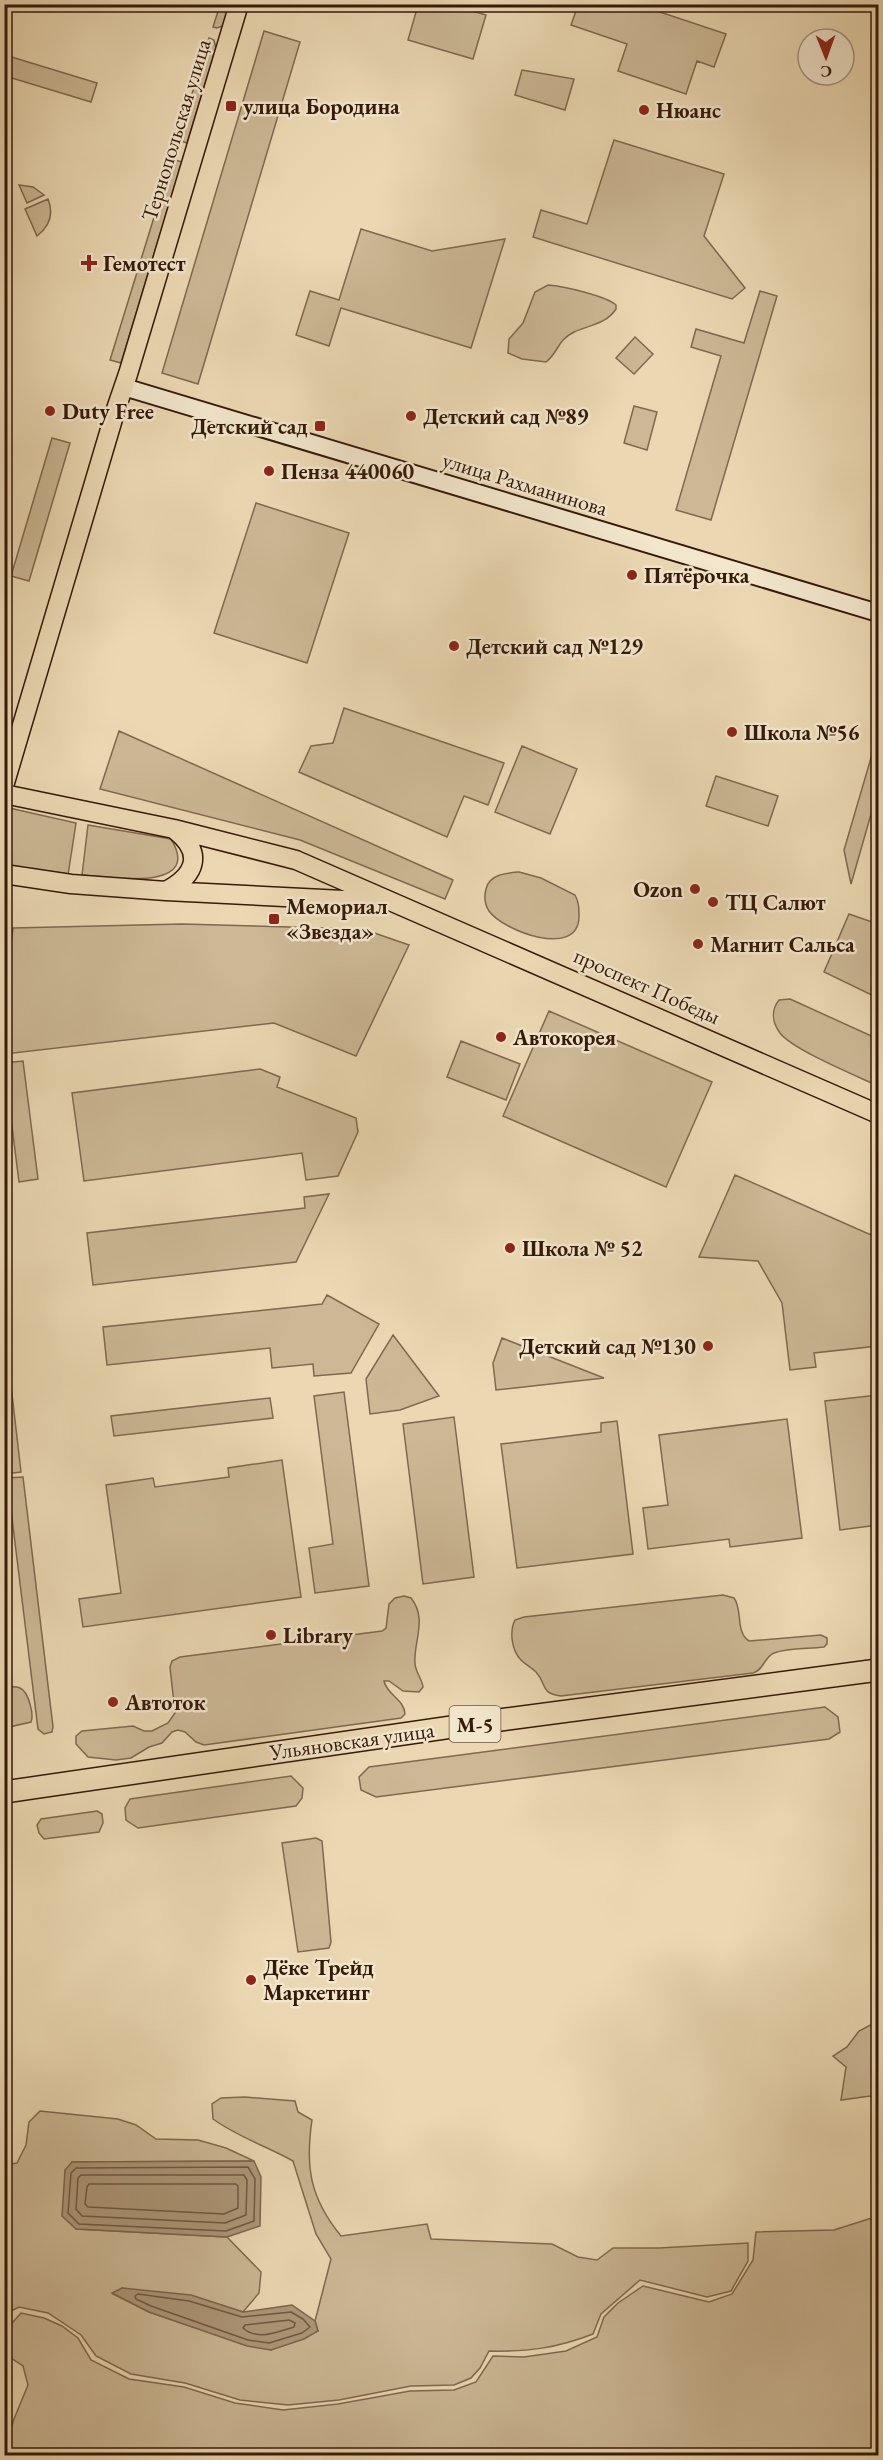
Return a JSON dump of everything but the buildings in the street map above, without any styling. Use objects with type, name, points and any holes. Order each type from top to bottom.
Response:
[{"type":"highway","name":"Ульяновская улица","points":[[4,1803],[74,1787],[507,1719],[879,1670]]},
{"type":"highway","name":"Ульяновская улица","points":[[4,1792],[74,1787],[879,1682]]},
{"type":"main road","name":"Тернопольская улица","points":[[4,786],[239,4]]},
{"type":"main road","name":"улица Рахманинова","points":[[124,387],[879,613]]},
{"type":"main road","name":"проспект Победы","points":[[4,794],[174,829],[296,860],[879,1114]]},
{"type":"main road","points":[[166,891],[181,883],[189,874],[193,859],[189,841],[174,829]]},
{"type":"main road","name":"проспект Победы","points":[[4,874],[71,884],[396,903]]},
{"type":"shaded area","points":[[220,5],[232,5],[225,25],[217,28],[213,27]]},
{"type":"shaded area","points":[[418,5],[452,5],[486,15],[473,59],[408,40]]},
{"type":"shaded area","points":[[578,5],[639,5],[726,34],[714,67],[697,61],[686,94],[618,71],[627,44],[571,25]]},
{"type":"shaded area","points":[[264,31],[300,42],[198,384],[162,373]]},
{"type":"shaded area","points":[[209,38],[214,40],[216,48],[187,143],[178,140]]},
{"type":"shaded area","points":[[5,55],[97,83],[91,102],[5,76]]},
{"type":"shaded area","points":[[522,70],[574,79],[565,110],[515,95]]},
{"type":"shaded area","points":[[614,140],[724,174],[704,236],[745,288],[732,299],[533,237],[541,210],[587,224]]},
{"type":"shaded area","points":[[172,159],[182,162],[121,363],[110,360]]},
{"type":"shaded area","points":[[19,185],[33,187],[44,195],[27,203]]},
{"type":"shaded area","points":[[48,199],[51,210],[50,219],[37,236],[25,209]]},
{"type":"shaded area","points":[[361,229],[432,251],[505,239],[471,348],[341,308],[329,346],[296,335],[310,291],[339,300]]},
{"type":"shaded area","points":[[548,285],[573,289],[603,298],[616,305],[616,309],[604,320],[569,335],[546,362],[522,359],[508,353],[509,339],[523,323],[535,292]]},
{"type":"shaded area","points":[[760,291],[777,296],[711,520],[676,510],[721,356],[691,347],[696,329],[744,343]]},
{"type":"shaded area","points":[[635,337],[653,354],[634,374],[616,358]]},
{"type":"shaded area","points":[[634,406],[657,412],[647,450],[624,443]]},
{"type":"shaded area","points":[[52,438],[70,443],[29,581],[11,576]]},
{"type":"shaded area","points":[[256,503],[349,533],[307,663],[214,633]]},
{"type":"shaded area","points":[[344,708],[504,763],[488,805],[464,796],[447,837],[299,772],[311,746],[333,743]]},
{"type":"shaded area","points":[[119,731],[453,880],[445,899],[300,840],[100,789]]},
{"type":"shaded area","points":[[878,734],[878,790],[851,884],[844,850]]},
{"type":"shaded area","points":[[522,746],[577,769],[550,834],[495,812]]},
{"type":"shaded area","points":[[716,776],[778,796],[768,826],[706,806]]},
{"type":"shaded area","points":[[5,807],[76,823],[68,875],[5,866]]},
{"type":"shaded area","points":[[88,825],[171,839],[178,856],[175,868],[164,875],[149,878],[130,879],[82,875]]},
{"type":"shaded area","points":[[519,872],[541,878],[575,895],[579,917],[575,930],[566,937],[554,939],[539,937],[509,926],[489,911],[485,895],[491,880],[499,875]]},
{"type":"shaded area","points":[[849,914],[878,924],[878,998],[824,972]]},
{"type":"shaded area","points":[[182,924],[363,929],[409,945],[356,1056],[274,1023],[5,1054],[5,992],[13,928]]},
{"type":"shaded area","points":[[790,999],[878,1039],[878,1086],[811,1055],[787,1040],[775,1025],[774,1012],[779,1000]]},
{"type":"shaded area","points":[[549,1011],[712,1082],[666,1187],[503,1116]]},
{"type":"shaded area","points":[[461,1041],[520,1064],[506,1100],[447,1077]]},
{"type":"shaded area","points":[[23,1061],[38,1179],[19,1182],[4,1063]]},
{"type":"shaded area","points":[[260,1069],[280,1077],[277,1087],[356,1118],[358,1132],[338,1176],[306,1180],[302,1153],[84,1181],[72,1093]]},
{"type":"shaded area","points":[[735,1175],[878,1238],[878,1346],[814,1353],[816,1367],[790,1370],[782,1303],[758,1261],[699,1257]]},
{"type":"shaded area","points":[[329,1194],[296,1262],[93,1285],[87,1233],[305,1208],[304,1197]]},
{"type":"shaded area","points":[[327,1295],[379,1324],[351,1373],[314,1376],[313,1364],[272,1368],[270,1348],[107,1365],[103,1327],[322,1304]]},
{"type":"shaded area","points":[[393,1335],[439,1396],[400,1410],[370,1414],[366,1379]]},
{"type":"shaded area","points":[[502,1338],[604,1378],[496,1390],[493,1363]]},
{"type":"shaded area","points":[[10,1377],[21,1472],[5,1474],[5,1378]]},
{"type":"shaded area","points":[[344,1392],[369,1586],[315,1593],[309,1548],[333,1544],[314,1396]]},
{"type":"shaded area","points":[[878,1395],[878,1525],[840,1530],[825,1401]]},
{"type":"shaded area","points":[[270,1398],[273,1418],[114,1436],[111,1416]]},
{"type":"shaded area","points":[[454,1417],[474,1577],[423,1584],[403,1424]]},
{"type":"shaded area","points":[[787,1419],[802,1538],[730,1547],[729,1539],[648,1549],[643,1508],[668,1505],[659,1435]]},
{"type":"shaded area","points":[[617,1421],[633,1554],[517,1568],[501,1444],[601,1432],[601,1423]]},
{"type":"shaded area","points":[[282,1460],[301,1597],[83,1627],[79,1599],[121,1593],[106,1485],[153,1478],[155,1487],[229,1477],[228,1468]]},
{"type":"shaded area","points":[[23,1477],[53,1727],[52,1732],[44,1734],[38,1729],[7,1478]]},
{"type":"shaded area","points":[[723,1595],[734,1598],[737,1603],[740,1627],[749,1641],[821,1635],[827,1638],[827,1644],[824,1647],[792,1649],[774,1653],[768,1657],[760,1669],[753,1673],[561,1696],[547,1691],[540,1677],[521,1660],[514,1647],[513,1625],[515,1620],[524,1617]]},
{"type":"shaded area","points":[[404,1596],[411,1598],[419,1614],[415,1664],[423,1687],[419,1692],[403,1691],[389,1681],[384,1681],[388,1690],[402,1704],[405,1714],[401,1718],[204,1745],[178,1730],[172,1732],[162,1743],[149,1747],[131,1758],[116,1760],[88,1757],[76,1744],[76,1736],[82,1731],[133,1726],[144,1731],[152,1731],[168,1723],[175,1713],[170,1667],[172,1661],[180,1657],[382,1631],[386,1628],[389,1604],[395,1598]]},
{"type":"shaded area","points":[[4,1687],[17,1687],[23,1690],[30,1704],[31,1722],[5,1728]]},
{"type":"shaded area","points":[[825,1707],[838,1717],[840,1732],[829,1739],[376,1797],[361,1790],[359,1777],[369,1767]]},
{"type":"shaded area","points":[[291,1776],[303,1788],[302,1798],[296,1806],[138,1828],[126,1820],[125,1808],[130,1799]]},
{"type":"shaded area","points":[[97,1811],[102,1814],[103,1823],[99,1832],[44,1839],[39,1833],[37,1825],[41,1819]]},
{"type":"shaded area","points":[[316,1838],[322,1841],[331,1942],[329,1948],[298,1952],[282,1843]]},
{"type":"shaded area","points":[[878,2021],[878,2102],[870,2096],[841,2100],[846,2067],[833,2056],[847,2047],[859,2031]]},
{"type":"shaded area","points":[[245,2097],[295,2101],[298,2112],[312,2120],[309,2153],[312,2181],[322,2208],[341,2236],[427,2224],[431,2239],[552,2244],[578,2257],[597,2260],[613,2248],[748,2243],[748,2261],[731,2291],[707,2297],[640,2280],[601,2314],[593,2334],[542,2348],[489,2351],[480,2368],[471,2378],[454,2385],[411,2386],[339,2400],[288,2405],[240,2400],[185,2383],[131,2374],[96,2356],[81,2335],[48,2313],[19,2307],[5,2314],[4,2165],[17,2163],[26,2145],[29,2122],[40,2111],[118,2119],[136,2125],[156,2139],[198,2140],[226,2148],[254,2161],[72,2162],[76,2229],[227,2237],[261,2272],[259,2293],[243,2312],[221,2305],[122,2288],[113,2294],[149,2312],[271,2350],[318,2331],[315,2321],[331,2259],[316,2234],[293,2161],[213,2119],[212,2104],[221,2098]]},
{"type":"shaded area","points":[[878,2216],[878,2455],[5,2455],[14,2419],[28,2385],[23,2366],[5,2354],[5,2331],[21,2313],[44,2318],[62,2326],[78,2338],[91,2360],[129,2379],[184,2387],[235,2403],[283,2410],[338,2404],[410,2391],[454,2390],[476,2382],[493,2356],[524,2357],[566,2351],[597,2337],[604,2317],[618,2303],[643,2286],[709,2302],[732,2294],[753,2260],[756,2232],[834,2230]]},
{"type":"water","points":[[254,2161],[261,2177],[260,2226],[227,2237],[76,2229],[62,2216],[65,2170],[72,2162]]},
{"type":"water","points":[[122,2288],[191,2295],[243,2312],[292,2305],[315,2321],[318,2331],[304,2339],[271,2350],[247,2346],[149,2312],[112,2293]]},
{"type":"place","name":"улица Бородина","points":[[231,106]]},
{"type":"place","name":"Нюанс","points":[[644,110]]},
{"type":"place","name":"Гемотест","points":[[89,263]]},
{"type":"place","name":"Duty Free","points":[[50,411]]},
{"type":"place","name":"Детский сад №89","points":[[411,416]]},
{"type":"place","name":"Детский сад","points":[[320,426]]},
{"type":"place","name":"Пенза 440060","points":[[269,471]]},
{"type":"place","name":"Пятёрочка","points":[[632,575]]},
{"type":"place","name":"Детский сад №129","points":[[454,646]]},
{"type":"place","name":"Школа №56","points":[[732,732]]},
{"type":"place","name":"Ozon","points":[[695,889]]},
{"type":"place","name":"ТЦ Салют","points":[[713,902]]},
{"type":"place","name":"Мемориал «Звезда»","points":[[274,919]]},
{"type":"place","name":"Магнит Сальса","points":[[698,944]]},
{"type":"place","name":"Автокорея","points":[[501,1037]]},
{"type":"place","name":"Школа № 52","points":[[510,1248]]},
{"type":"place","name":"Детский сад №130","points":[[708,1346]]},
{"type":"place","name":"Library","points":[[271,1635]]},
{"type":"place","name":"Автоток","points":[[113,1702]]},
{"type":"place","name":"Дёке Трейд Маркетинг","points":[[251,1980]]}]
